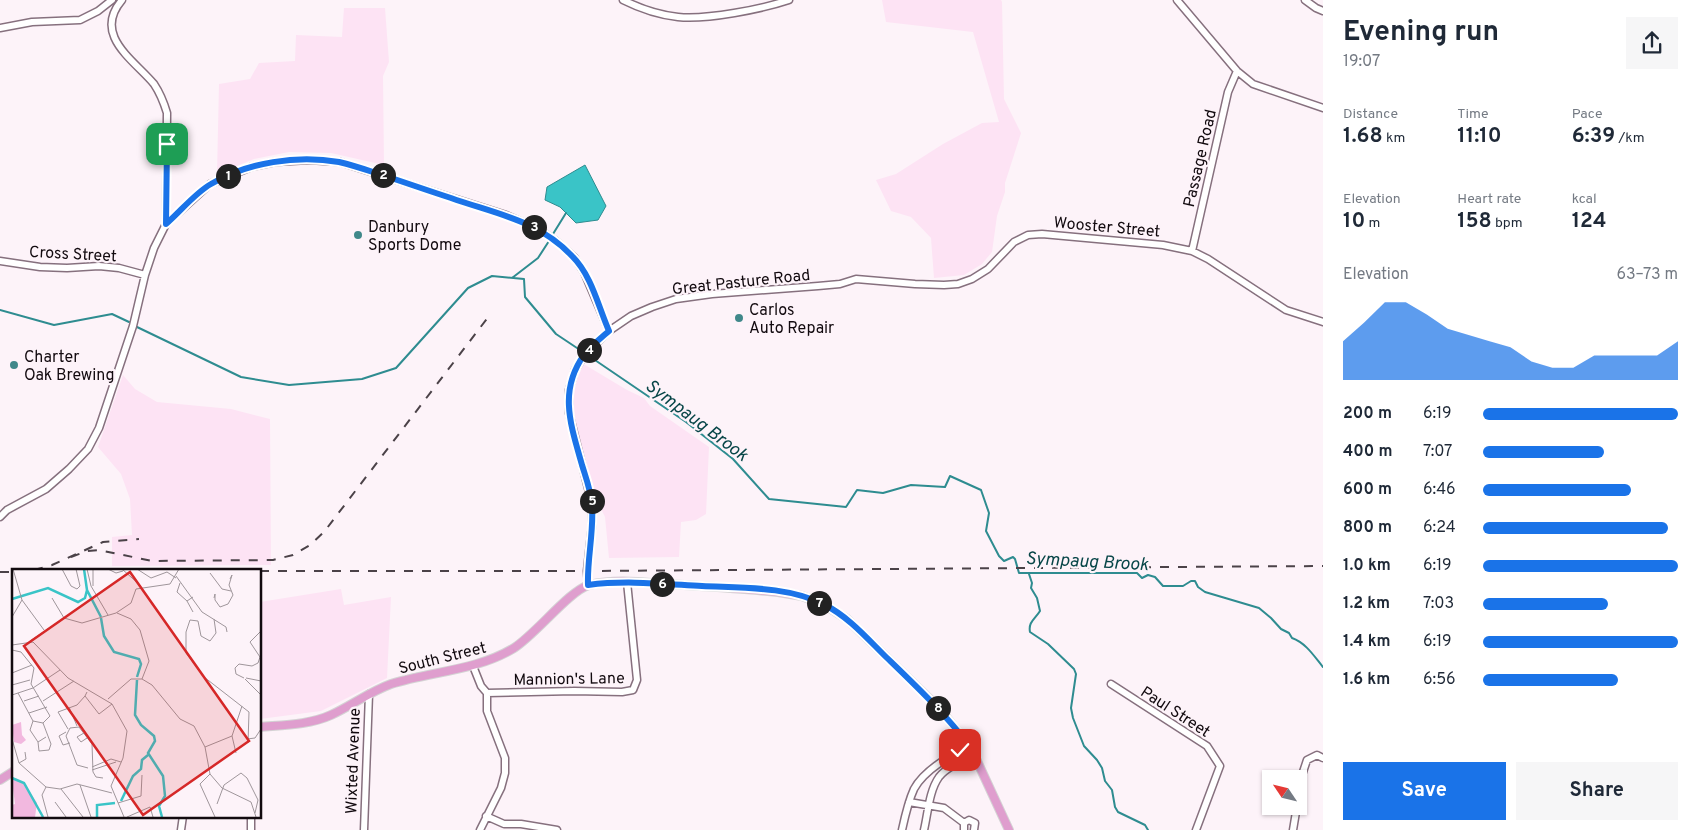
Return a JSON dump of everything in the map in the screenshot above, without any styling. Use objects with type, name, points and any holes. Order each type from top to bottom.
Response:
[{"type":"main road","points":[[588,585],[627,582],[778,592],[802,596],[825,605],[847,619],[938,707],[971,748],[1009,830]]},
{"type":"main road","name":"South Street","points":[[261,727],[295,724],[328,716],[368,694],[390,685],[473,666],[494,658],[514,647],[577,592],[588,585]]},
{"type":"main road","points":[[0,780],[12,772]]},
{"type":"street","points":[[0,28],[32,22],[80,20],[98,11],[112,0]]},
{"type":"street","points":[[122,0],[115,8],[111,31],[119,48],[154,85],[163,99],[167,113],[166,224]]},
{"type":"street","points":[[623,0],[635,6],[678,17],[709,17],[789,0]]},
{"type":"street","points":[[1177,0],[1237,71],[1253,84],[1323,108]]},
{"type":"street","points":[[1309,1],[1323,10]]},
{"type":"street","name":"Passage Road","points":[[1192,251],[1228,92],[1237,71]]},
{"type":"street","points":[[0,517],[7,510],[46,489],[76,463],[92,442],[106,410],[133,326],[144,275],[154,248],[166,224],[210,184],[261,164],[309,160],[340,162],[506,215],[538,229],[556,241],[574,257],[584,272],[609,331]]},
{"type":"street","name":"Wooster Street","points":[[885,281],[944,285],[958,284],[972,279],[988,268],[1014,242],[1028,235],[1076,236],[1163,245],[1192,251],[1208,259],[1286,310],[1323,322]]},
{"type":"street","name":"Cross Street","points":[[0,261],[40,268],[99,266],[119,268],[144,275]]},
{"type":"street","name":"Great Pasture Road","points":[[588,585],[587,571],[592,526],[592,504],[569,413],[569,390],[575,370],[585,354],[609,331],[631,316],[676,299],[712,294],[825,286],[856,280],[885,281]]},
{"type":"street","name":"Mannion's Lane","points":[[487,693],[622,692],[633,690],[637,680],[627,582]]},
{"type":"street","points":[[473,666],[481,686],[487,693],[487,711],[505,758],[505,773],[501,788],[480,830]]},
{"type":"street","name":"Paul Street","points":[[1110,684],[1207,746],[1220,766],[1196,830]]},
{"type":"street","name":"Wixted Avenue","points":[[364,830],[368,694]]},
{"type":"street","points":[[902,830],[915,787],[930,771],[960,750],[971,748]]},
{"type":"street","points":[[924,830],[932,791],[940,776],[966,758],[971,748]]},
{"type":"street","points":[[1304,770],[1307,760],[1320,756]]},
{"type":"street","points":[[909,802],[944,808],[964,826],[967,820],[973,821],[976,825],[974,830]]},
{"type":"street","points":[[1293,830],[1296,815]]},
{"type":"street","points":[[486,816],[504,824],[521,824],[557,830]]},
{"type":"shaded area","points":[[882,0],[1001,0],[1002,2],[1004,99],[1021,133],[1005,183],[1005,192],[997,216],[992,252],[982,264],[964,275],[934,278],[931,238],[911,217],[891,211],[876,180],[896,174],[943,144],[982,123],[999,122],[973,32],[886,22]]},
{"type":"shaded area","points":[[344,8],[385,8],[389,62],[383,76],[384,165],[331,153],[289,152],[254,159],[217,174],[219,84],[250,79],[259,63],[295,61],[296,35],[342,37]]},
{"type":"shaded area","points":[[582,363],[644,398],[650,406],[709,447],[706,514],[696,520],[681,522],[679,557],[609,558],[605,517],[595,496],[571,414],[570,395]]},
{"type":"shaded area","points":[[123,375],[135,389],[157,402],[231,409],[270,419],[271,565],[112,566],[112,537],[132,535],[130,499],[121,474],[98,447]]},
{"type":"shaded area","points":[[341,589],[344,605],[391,597],[387,678],[321,711],[261,719],[261,602]]},
{"type":"water","points":[[585,165],[606,206],[598,220],[576,223],[560,207],[545,200],[547,187]]},
{"type":"waterway","points":[[553,234],[566,213]]},
{"type":"waterway","points":[[512,278],[538,258],[549,241]]},
{"type":"waterway","name":"Sympaug Brook","points":[[137,327],[241,377],[289,385],[362,379],[396,368],[468,288],[492,276],[524,279],[525,297],[556,334],[583,352]]},
{"type":"waterway","name":"Sympaug Brook","points":[[0,310],[54,325],[112,314],[129,322]]},
{"type":"waterway","name":"Sympaug Brook","points":[[589,356],[686,422],[733,459],[769,499],[846,507],[857,490],[883,493],[911,485],[945,487],[950,476],[981,490],[989,513],[986,531],[999,556],[1004,561],[1013,557],[1015,559],[1019,573],[1137,573],[1142,578],[1148,575],[1155,577],[1163,586],[1183,586],[1191,581],[1195,581],[1198,587],[1205,592],[1259,608],[1281,629],[1289,633],[1292,638],[1306,646],[1323,667]]},
{"type":"waterway","points":[[1029,574],[1032,583],[1031,588],[1037,598],[1040,611],[1031,623],[1030,632],[1048,644],[1074,669],[1076,674],[1071,708],[1084,746],[1102,768],[1105,781],[1112,790],[1115,807],[1118,812],[1145,825],[1148,830]]},
{"type":"railway","points":[[71,557],[87,551],[99,550],[152,561],[273,560],[293,555],[310,545],[324,532],[489,316]]},
{"type":"railway","points":[[38,569],[52,565],[103,542],[139,539]]},
{"type":"railway","points":[[261,571],[587,571],[1323,566]]},
{"type":"railway","points":[[0,572],[12,572]]},
{"type":"place","name":"Danbury Sports Dome","points":[[358,235]]},
{"type":"place","name":"Carlos Auto Repair","points":[[739,318]]},
{"type":"place","name":"Charter Oak Brewing","points":[[14,365]]},
{"type":"route","points":[[167,144],[166,224],[198,193],[225,176],[261,164],[309,160],[340,162],[506,215],[538,229],[556,241],[574,257],[584,272],[592,287],[609,331],[585,354],[575,370],[569,390],[569,413],[592,504],[591,546],[587,571],[588,585],[627,582],[752,589],[802,596],[825,605],[847,619],[938,707],[971,748],[960,750]]}]
